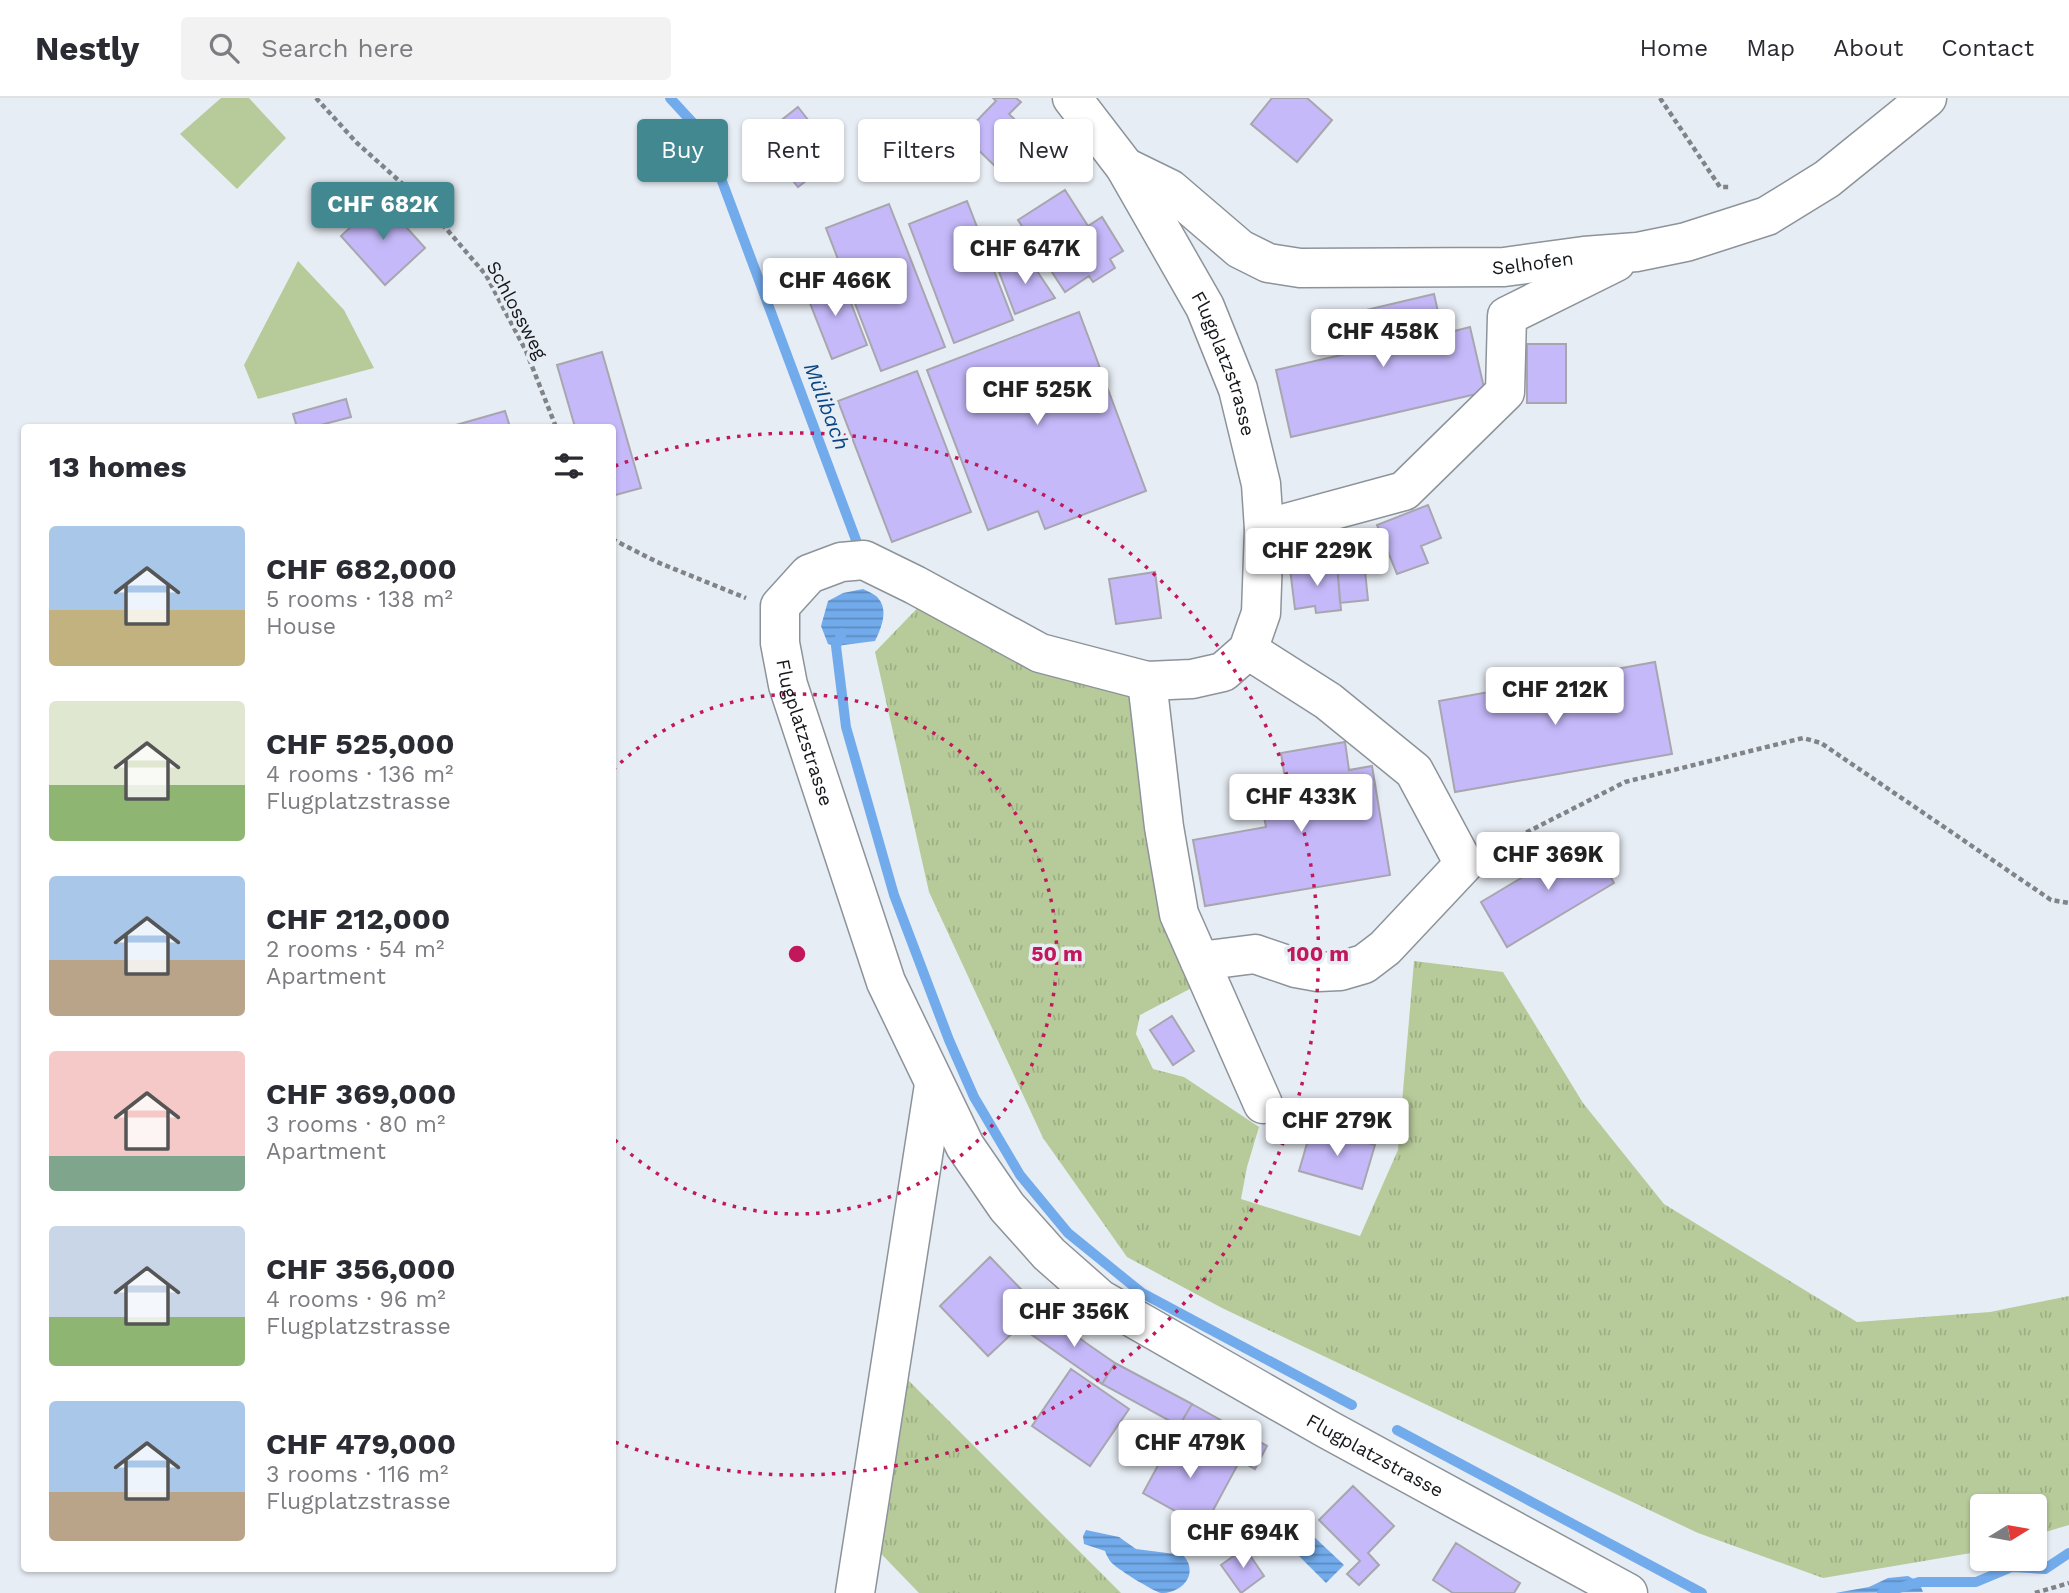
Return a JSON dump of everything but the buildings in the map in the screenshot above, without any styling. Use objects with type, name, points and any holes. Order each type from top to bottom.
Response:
[{"type":"street","name":"Flugplatzstrasse","points":[[1072,98],[1125,167],[1205,307],[1238,389],[1261,484],[1264,529],[1261,613],[1248,650]]},
{"type":"street","name":"Selhofen","points":[[1125,167],[1170,189],[1240,249],[1268,262],[1300,268],[1504,267],[1637,252],[1686,242],[1767,216],[1827,179],[1927,98]]},
{"type":"street","points":[[1264,529],[1404,491],[1505,392],[1507,316],[1637,252]]},
{"type":"street","points":[[779,606],[809,574],[841,562],[864,560],[1040,653],[1147,681],[1192,679],[1223,671],[1248,650],[1328,701],[1415,771],[1464,864],[1385,948],[1364,964],[1340,971],[1318,972],[1296,968],[1255,954],[1200,961]]},
{"type":"street","name":"Flugplatzstrasse","points":[[779,606],[780,643],[788,685],[886,982],[965,1146],[1007,1207],[1049,1254],[1100,1299],[1327,1429],[1575,1581],[1628,1593]]},
{"type":"street","points":[[1147,681],[1164,827],[1179,915],[1263,1104]]},
{"type":"street","points":[[864,1586],[934,1085]]},
{"type":"path","name":"Schlossweg","points":[[316,98],[357,143],[425,204],[486,275],[526,351],[555,424]]},
{"type":"path","points":[[1660,98],[1720,187]]},
{"type":"path","points":[[616,541],[721,589],[764,604],[779,606]]},
{"type":"path","points":[[1464,864],[1625,782],[1803,738],[1821,743],[2051,900],[2069,903]]},
{"type":"path","points":[[2035,1593],[2069,1583]]},
{"type":"green space","points":[[221,98],[249,98],[286,138],[237,189],[180,134]]},
{"type":"green space","points":[[298,261],[344,310],[374,368],[258,399],[244,365]]},
{"type":"green space","points":[[933,592],[1145,683],[1203,982],[1140,1015],[1136,1034],[1153,1069],[1184,1077],[1259,1127],[1241,1199],[1360,1236],[1398,1150],[1414,961],[1503,972],[1583,1103],[1664,1204],[1857,1322],[1990,1312],[2069,1296],[2069,1525],[2048,1531],[2048,1494],[1970,1494],[1970,1553],[1823,1578],[1698,1533],[1222,1308],[1127,1257],[1043,1138],[929,892],[875,652]]},
{"type":"green space","points":[[891,1363],[1121,1593],[919,1593],[864,1536]]},
{"type":"water","points":[[863,589],[877,597],[883,608],[875,641],[836,646],[828,644],[821,626],[828,601],[843,593]]},
{"type":"water","points":[[1086,1530],[1119,1537],[1136,1549],[1183,1555],[1190,1568],[1187,1580],[1176,1589],[1161,1593],[1113,1564],[1105,1551],[1084,1544],[1083,1536]]},
{"type":"water","points":[[1311,1534],[1344,1565],[1326,1583],[1294,1551]]},
{"type":"water","points":[[1908,1576],[1919,1582],[1923,1592],[1835,1593],[1869,1587],[1888,1578]]},
{"type":"waterway","name":"Mülibach","points":[[670,98],[693,123],[710,149],[856,540]]},
{"type":"waterway","points":[[842,633],[836,646],[846,727],[894,895],[949,1040],[974,1097],[1020,1175],[1068,1233],[1142,1293],[1352,1405]]},
{"type":"waterway","points":[[1397,1430],[1702,1593]]},
{"type":"waterway","points":[[1882,1593],[1919,1582],[1976,1582],[2012,1567],[2045,1569],[2069,1553]]}]
